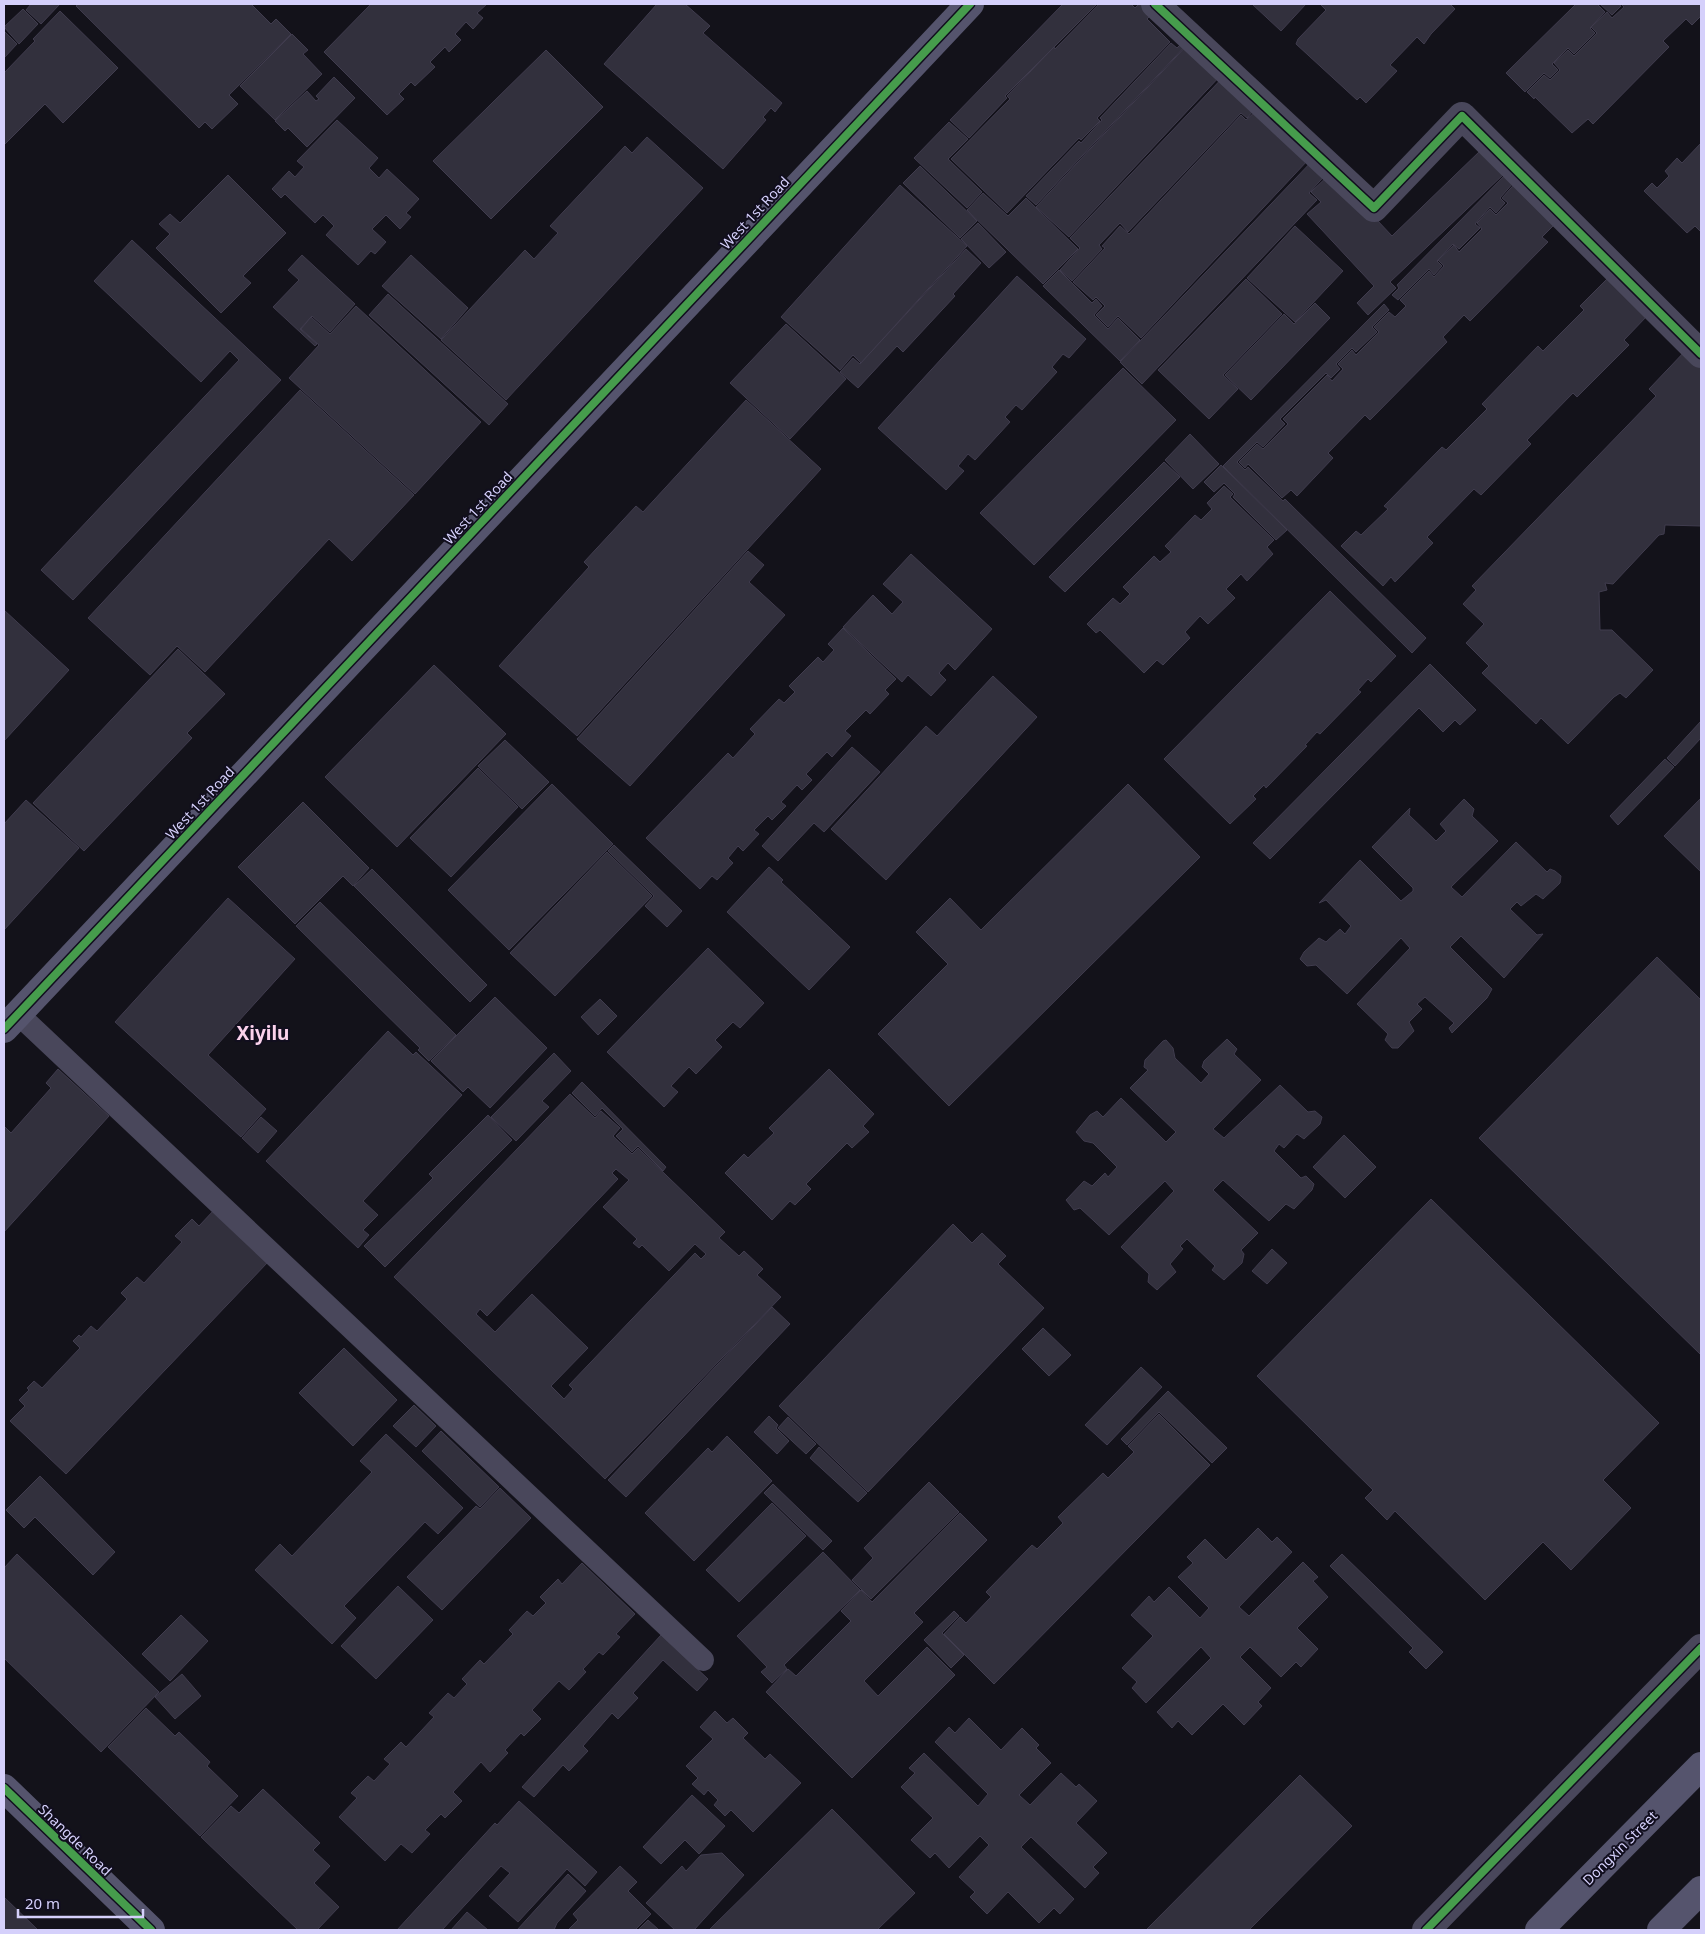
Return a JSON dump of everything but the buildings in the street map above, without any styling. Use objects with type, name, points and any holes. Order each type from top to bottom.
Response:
[{"type":"street","name":"West 1st Road","points":[[11,1022],[970,4]]},
{"type":"street","points":[[1155,4],[1374,208],[1462,116],[1701,354]]},
{"type":"street","points":[[1426,1930],[1701,1648]]},
{"type":"street","name":"Dongxin Street","points":[[1539,1930],[1701,1766]]},
{"type":"street","name":"Shangde Road","points":[[4,1788],[150,1930]]},
{"type":"street","points":[[1661,1930],[1701,1890]]},
{"type":"lane","points":[[11,1022],[703,1660]]},
{"type":"cycle path","points":[[4,1029],[970,4]]},
{"type":"cycle path","points":[[1155,4],[1374,208],[1462,116],[1701,354]]},
{"type":"cycle path","points":[[1426,1930],[1701,1648]]},
{"type":"cycle path","points":[[4,1788],[151,1930]]},
{"type":"district","name":"Xiyilu","points":[[263,1033]]}]
